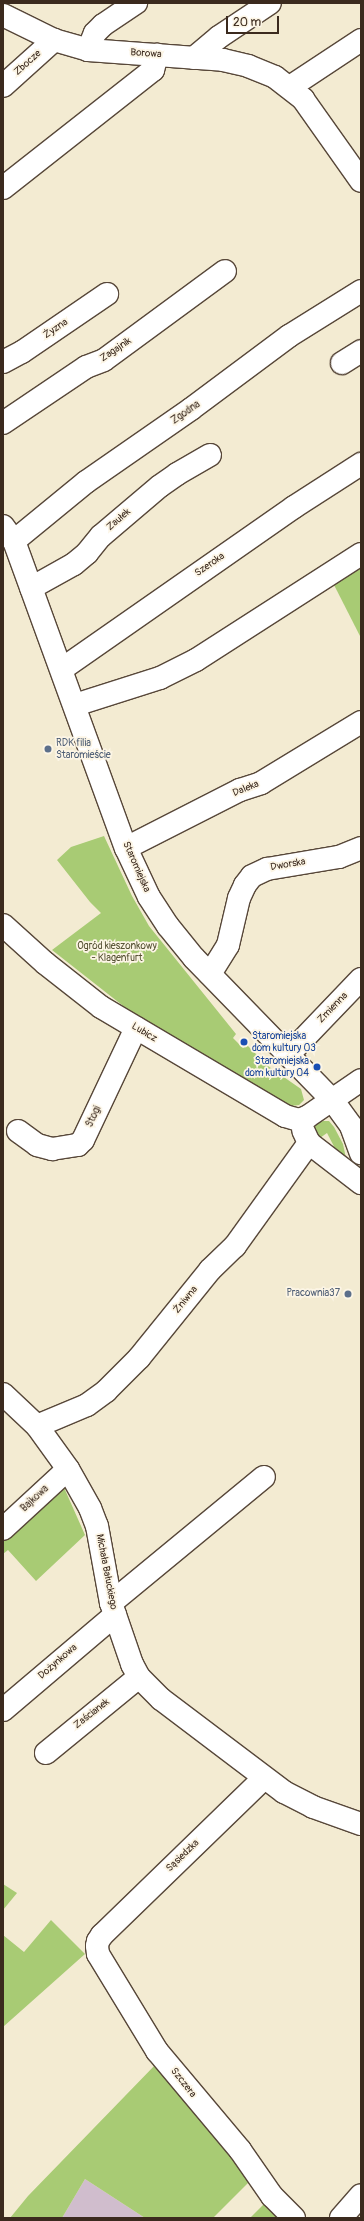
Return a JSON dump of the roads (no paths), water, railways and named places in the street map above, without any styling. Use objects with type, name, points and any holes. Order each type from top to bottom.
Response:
[{"type":"street","points":[[88,50],[95,33],[103,25],[136,3]]},
{"type":"street","points":[[194,58],[219,37],[270,3]]},
{"type":"street","name":"Borowa","points":[[3,15],[54,40],[88,50],[223,60],[248,66],[275,77],[290,87],[312,110],[361,182]]},
{"type":"street","name":"Zbocze","points":[[3,86],[54,40]]},
{"type":"street","points":[[290,87],[361,40]]},
{"type":"street","points":[[3,188],[153,70],[157,55]]},
{"type":"street","name":"Zagajnik","points":[[3,423],[86,367],[104,360],[225,271]]},
{"type":"street","name":"Zgodna","points":[[9,533],[191,410],[289,336],[361,291]]},
{"type":"street","name":"Żyzna","points":[[3,362],[22,352],[108,294]]},
{"type":"street","points":[[342,363],[361,351]]},
{"type":"street","name":"Zaułek","points":[[31,588],[74,564],[87,553],[102,536],[160,486],[177,474],[210,455]]},
{"type":"street","name":"Szeroka","points":[[62,669],[294,507],[361,464]]},
{"type":"street","name":"Staromiejska","points":[[9,533],[62,669],[126,848],[149,897],[168,926],[194,958],[289,1054],[333,1101],[352,1126],[361,1153]]},
{"type":"street","points":[[75,705],[160,678],[196,660],[361,554]]},
{"type":"street","name":"Daleka","points":[[126,848],[240,790],[261,783],[361,722]]},
{"type":"street","name":"Dworska","points":[[210,974],[228,945],[239,898],[245,885],[252,876],[267,869],[339,857],[361,848]]},
{"type":"street","name":"Lubicz","points":[[7,935],[101,1007],[285,1116],[299,1120]]},
{"type":"street","name":"Zmienna","points":[[289,1054],[361,979]]},
{"type":"street","name":"Stogi","points":[[18,1131],[37,1146],[52,1149],[78,1145],[83,1140],[136,1028]]},
{"type":"street","points":[[361,1080],[333,1101],[299,1120],[309,1143],[361,1183]]},
{"type":"street","name":"Żniwna","points":[[36,1426],[87,1405],[106,1391],[139,1358],[210,1270],[235,1246],[309,1143]]},
{"type":"street","name":"Michała Bałuckiego","points":[[3,1394],[36,1426],[68,1469],[83,1494],[97,1526],[113,1609],[139,1677],[161,1699],[284,1792],[313,1807],[361,1824]]},
{"type":"street","name":"Bajkowa","points":[[3,1529],[68,1469]]},
{"type":"street","name":"Dożynkowa","points":[[3,1710],[113,1609],[264,1477]]},
{"type":"street","name":"Zaścianek","points":[[46,1753],[139,1677]]},
{"type":"street","name":"Sąsiedzka","points":[[102,1934],[264,1778]]},
{"type":"street","name":"Szczera","points":[[102,1934],[98,1941],[98,1954],[157,2051],[240,2150],[272,2196],[294,2218]]},
{"type":"street","points":[[341,2218],[361,2195]]},
{"type":"place","name":"RDK filia Staromieście","points":[[48,749]]},
{"type":"place","name":"Staromiejska dom kultury 03","points":[[244,1042]]},
{"type":"place","name":"Staromiejska dom kultury 04","points":[[317,1067]]},
{"type":"place","name":"Pracownia37","points":[[348,1294]]},
{"type":"park label","name":"Ogród kieszonkowy - Klagenfurt","points":[[117,952]]}]
